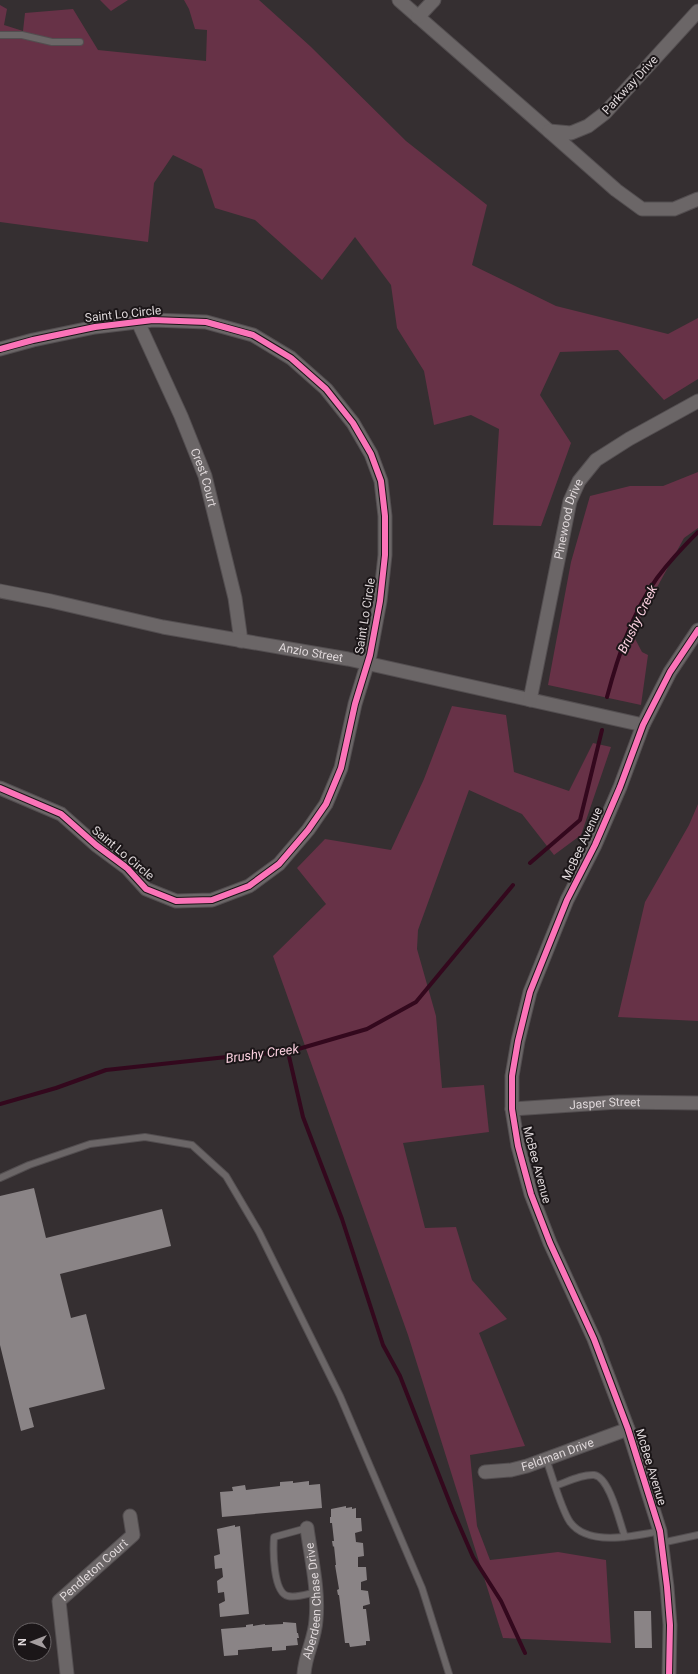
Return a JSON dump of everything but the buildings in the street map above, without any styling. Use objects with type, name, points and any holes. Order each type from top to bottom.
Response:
[{"type":"street","points":[[399,0],[616,190],[642,209],[674,209],[698,198]]},
{"type":"street","points":[[418,17],[434,0]]},
{"type":"street","name":"Parkway Drive","points":[[549,131],[571,133],[588,126],[605,113],[698,11]]},
{"type":"street","name":"Saint Lo Circle","points":[[0,349],[33,340],[95,327],[153,320],[206,322],[252,335],[292,358],[326,389],[353,423],[371,454],[381,481],[385,516],[385,555],[380,601],[368,664],[355,704],[341,768],[326,804],[308,830],[279,864],[249,886],[212,900],[176,901],[146,889],[127,868],[96,845],[61,814],[0,788]]},
{"type":"street","name":"Crest Court","points":[[138,322],[182,416],[205,476],[235,598],[241,641]]},
{"type":"street","name":"Pinewood Drive","points":[[530,700],[570,501],[579,481],[596,460],[698,401]]},
{"type":"street","name":"Anzio Street","points":[[0,591],[51,601],[163,627],[368,664],[643,725]]},
{"type":"street","name":"McBee Avenue","points":[[669,1674],[670,1625],[661,1537],[628,1429],[594,1339],[550,1243],[531,1194],[518,1146],[512,1109],[512,1076],[518,1041],[530,992],[567,900],[595,845],[620,786],[643,725],[670,672],[698,630]]},
{"type":"street","name":"Jasper Street","points":[[512,1109],[618,1102],[698,1103]]},
{"type":"street","name":"Feldman Drive","points":[[485,1472],[511,1470],[628,1429]]},
{"type":"street","name":"Pendleton Court","points":[[67,1674],[59,1601],[133,1535],[130,1516]]},
{"type":"street","name":"Aberdeen Chase Drive","points":[[304,1674],[305,1663],[315,1630],[317,1603],[307,1528]]},
{"type":"lane","points":[[0,35],[22,35],[52,42],[80,42]]},
{"type":"lane","points":[[0,1178],[29,1165],[90,1144],[145,1137],[192,1145],[226,1176],[259,1232],[340,1396],[422,1588],[449,1674]]},
{"type":"lane","points":[[546,1459],[569,1521],[578,1530],[586,1534],[624,1537],[698,1535]]},
{"type":"lane","points":[[555,1486],[578,1477],[594,1475],[599,1476],[608,1488],[624,1537]]},
{"type":"lane","points":[[307,1528],[274,1537],[277,1584],[281,1592],[287,1596],[301,1596],[316,1592]]},
{"type":"shaded area","points":[[100,0],[128,0],[111,11]]},
{"type":"shaded area","points":[[184,0],[259,0],[310,46],[406,141],[487,205],[472,265],[556,306],[668,334],[698,318],[698,379],[664,400],[618,350],[560,352],[540,395],[571,443],[541,526],[493,525],[499,429],[471,415],[434,425],[424,371],[397,328],[391,285],[355,237],[322,280],[255,220],[215,208],[202,169],[173,155],[154,183],[148,242],[0,222],[0,5],[7,9],[4,25],[23,31],[25,13],[73,9],[98,50],[206,61],[207,30],[195,29],[189,9]]},
{"type":"shaded area","points":[[698,472],[698,528],[684,538],[632,633],[642,652],[648,655],[641,705],[548,685],[571,562],[590,496],[630,486],[663,486]]},
{"type":"shaded area","points":[[452,706],[506,715],[514,772],[569,791],[593,743],[611,747],[581,835],[554,855],[522,814],[469,790],[418,930],[417,949],[436,1016],[442,1088],[484,1085],[489,1132],[403,1143],[425,1228],[456,1227],[472,1280],[507,1319],[479,1333],[525,1446],[470,1455],[477,1526],[490,1560],[558,1552],[606,1560],[611,1643],[503,1638],[408,1335],[273,956],[326,904],[297,868],[325,839],[391,850],[424,779]]},
{"type":"shaded area","points":[[698,804],[698,1021],[618,1017],[645,902],[689,825]]},
{"type":"waterway","name":"Brushy Creek","points":[[607,697],[627,635],[648,591],[677,554],[698,532]]},
{"type":"waterway","name":"Brushy Creek","points":[[530,863],[580,820],[602,730]]},
{"type":"waterway","name":"Brushy Creek","points":[[0,1104],[56,1088],[106,1070],[288,1052],[367,1029],[416,1002],[513,885]]},
{"type":"waterway","points":[[288,1052],[303,1117],[342,1219],[383,1345],[400,1376],[453,1511],[473,1557],[501,1601],[525,1653]]},
{"type":"cycle path","points":[[0,349],[33,340],[95,327],[153,320],[206,322],[253,335],[291,358],[326,389],[353,423],[371,454],[381,481],[385,516],[385,555],[380,601],[370,655],[355,704],[341,768],[326,804],[308,830],[279,864],[249,886],[212,900],[176,901],[146,889],[127,868],[96,845],[61,814],[0,788]]},
{"type":"cycle path","points":[[669,1674],[670,1625],[660,1531],[628,1429],[594,1339],[550,1243],[531,1194],[518,1146],[512,1109],[512,1076],[518,1041],[530,992],[567,900],[595,845],[620,787],[643,725],[670,672],[698,630]]}]
